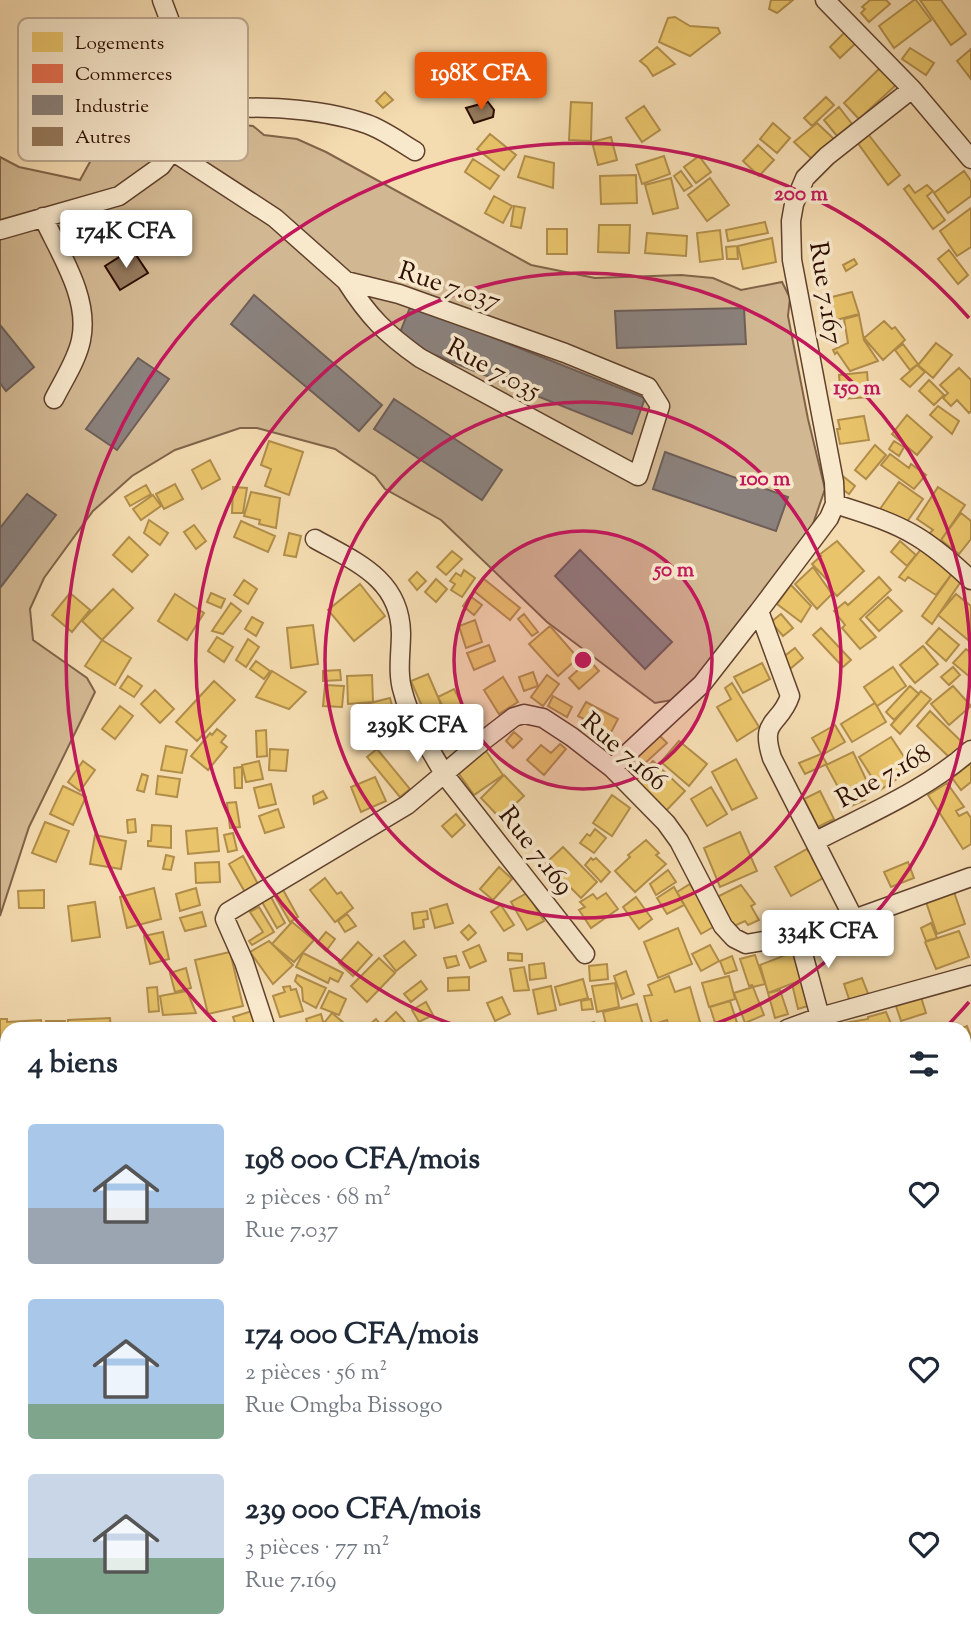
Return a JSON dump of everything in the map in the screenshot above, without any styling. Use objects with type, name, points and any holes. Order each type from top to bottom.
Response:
[{"type":"street","points":[[162,0],[169,18]]},
{"type":"street","points":[[825,0],[912,89],[971,159]]},
{"type":"street","name":"Rue 7.167","points":[[835,504],[834,482],[792,260],[791,221],[794,204],[805,178],[827,156],[912,89]]},
{"type":"street","points":[[248,107],[325,112],[370,125],[415,151]]},
{"type":"street","points":[[0,230],[119,196],[165,161]]},
{"type":"street","name":"Rue 7.037","points":[[187,161],[275,218],[346,281],[399,294],[471,318],[648,387],[660,406],[638,476]]},
{"type":"street","points":[[43,217],[78,293],[83,316],[81,341],[54,399]]},
{"type":"street","name":"Rue 7.035","points":[[346,281],[364,310],[392,338],[420,358],[638,476]]},
{"type":"street","points":[[612,768],[702,684],[829,518],[835,504],[876,517],[916,536],[941,553],[971,580]]},
{"type":"street","name":"Rue 7.169","points":[[315,539],[371,570],[389,590],[401,616],[402,692],[444,774],[585,954]]},
{"type":"street","points":[[759,611],[790,696],[767,731],[767,742],[772,758],[854,919]]},
{"type":"street","name":"Rue 7.166","points":[[263,1022],[244,962],[225,919],[228,912],[407,805],[514,717],[524,713],[543,718],[612,768],[666,823],[679,841],[723,926],[734,938],[746,944],[798,935],[854,919],[971,877]]},
{"type":"street","name":"Rue 7.168","points":[[816,841],[953,767],[971,750]]},
{"type":"street","points":[[798,935],[820,1017]]},
{"type":"street","points":[[806,1022],[971,975]]},
{"type":"shaded area","points":[[248,125],[253,126],[264,135],[297,139],[326,152],[531,265],[595,278],[681,275],[713,278],[741,290],[782,282],[790,298],[788,316],[825,489],[804,550],[730,633],[705,672],[672,700],[655,703],[547,622],[441,520],[385,489],[375,476],[335,449],[257,428],[240,428],[175,450],[132,476],[93,511],[44,578],[30,609],[33,640],[87,678],[95,692],[29,827],[0,916],[0,157],[19,167],[80,180],[90,161],[248,161]]},
{"type":"building: Logements","points":[[771,0],[793,0],[777,13],[769,9]]},
{"type":"building: Logements","points":[[870,0],[886,0],[890,4],[869,22],[861,13],[865,9],[862,7]]},
{"type":"building: Logements","points":[[914,0],[931,20],[894,48],[879,26]]},
{"type":"building: Logements","points":[[920,0],[941,0],[966,34],[951,45]]},
{"type":"building: Logements","points":[[675,17],[690,26],[718,28],[720,33],[690,56],[659,42],[668,18]]},
{"type":"building: Logements","points":[[846,31],[857,42],[840,58],[830,47]]},
{"type":"building: Logements","points":[[657,47],[675,64],[653,76],[640,61]]},
{"type":"building: Logements","points":[[910,48],[934,63],[926,75],[902,59]]},
{"type":"building: Logements","points":[[971,49],[971,79],[957,61]]},
{"type":"building: Logements","points":[[881,67],[896,85],[859,119],[844,103]]},
{"type":"building: Logements","points":[[385,92],[393,100],[383,108],[376,101]]},
{"type":"building: Logements","points":[[826,97],[834,105],[812,126],[804,118]]},
{"type":"building: Logements","points":[[571,102],[592,103],[591,141],[569,140]]},
{"type":"building: Logements","points":[[644,106],[660,130],[642,142],[626,118]]},
{"type":"building: Logements","points":[[839,107],[852,124],[837,136],[824,120]]},
{"type":"building: Logements","points":[[773,123],[790,138],[777,153],[760,139]]},
{"type":"building: Logements","points":[[817,123],[834,139],[813,160],[794,142]]},
{"type":"building: Logements","points":[[490,134],[516,155],[504,170],[477,149]]},
{"type":"building: Logements","points":[[868,134],[900,175],[888,185],[857,142]]},
{"type":"building: Logements","points":[[611,137],[617,160],[598,165],[592,142]]},
{"type":"building: Logements","points":[[758,145],[774,160],[759,176],[743,161]]},
{"type":"building: Logements","points":[[525,156],[554,163],[553,188],[518,177]]},
{"type":"building: Logements","points":[[664,156],[670,174],[642,184],[636,165]]},
{"type":"building: Logements","points":[[699,156],[711,172],[696,183],[684,167]]},
{"type":"building: Logements","points":[[473,159],[499,176],[490,189],[465,172]]},
{"type":"building: Logements","points":[[681,171],[692,186],[684,191],[674,176]]},
{"type":"building: Logements","points":[[964,171],[971,181],[971,196],[948,213],[934,193]]},
{"type":"building: Logements","points":[[636,175],[637,203],[601,204],[600,176]]},
{"type":"building: Logements","points":[[671,178],[678,208],[653,214],[645,185]]},
{"type":"building: Logements","points":[[710,178],[729,205],[707,221],[688,195]]},
{"type":"building: Logements","points":[[909,185],[915,193],[927,185],[933,191],[927,196],[945,220],[933,229],[904,189]]},
{"type":"building: Logements","points":[[494,196],[512,206],[503,223],[485,213]]},
{"type":"building: Logements","points":[[514,206],[525,208],[521,228],[511,226]]},
{"type":"building: Logements","points":[[971,208],[971,247],[957,256],[940,231]]},
{"type":"building: Logements","points":[[765,222],[768,233],[728,241],[726,230]]},
{"type":"building: Logements","points":[[599,225],[630,225],[629,253],[598,252]]},
{"type":"building: Logements","points":[[547,229],[567,229],[567,254],[547,254]]},
{"type":"building: Logements","points":[[720,230],[723,259],[700,262],[697,233]]},
{"type":"building: Logements","points":[[647,233],[687,236],[686,256],[645,253]]},
{"type":"building: Logements","points":[[772,238],[776,262],[743,269],[738,246]]},
{"type":"building: Logements","points":[[737,246],[738,259],[727,259],[726,247]]},
{"type":"building: Logements","points":[[949,250],[968,275],[958,284],[938,259]]},
{"type":"building: Logements","points":[[854,259],[857,264],[846,271],[843,265]]},
{"type":"building: Logements","points":[[852,292],[859,314],[836,320],[828,298]]},
{"type":"building: Logements","points":[[859,315],[864,340],[878,361],[850,371],[833,350],[848,343],[844,319]]},
{"type":"building: Logements","points":[[884,321],[892,329],[895,327],[905,340],[883,360],[864,338]]},
{"type":"building: Logements","points":[[936,343],[952,355],[933,378],[918,365]]},
{"type":"building: Logements","points":[[903,344],[918,364],[910,370],[895,350]]},
{"type":"building: Logements","points":[[917,365],[925,372],[910,387],[901,379]]},
{"type":"building: Logements","points":[[959,368],[971,380],[969,413],[957,400],[951,406],[943,398],[948,393],[940,385]]},
{"type":"building: Logements","points":[[867,372],[869,397],[841,399],[839,375]]},
{"type":"building: Logements","points":[[929,380],[944,395],[934,405],[919,391]]},
{"type":"building: Logements","points":[[938,406],[959,421],[952,434],[930,415]]},
{"type":"building: Logements","points":[[907,415],[932,437],[917,455],[892,434]]},
{"type":"building: Logements","points":[[864,416],[869,440],[840,444],[838,420]]},
{"type":"building: Logements","points":[[269,441],[303,452],[289,495],[265,486],[271,469],[261,465]]},
{"type":"building: Logements","points":[[894,441],[904,447],[899,456],[889,449]]},
{"type":"building: Logements","points":[[875,445],[886,455],[866,479],[855,470]]},
{"type":"building: Logements","points":[[890,454],[909,468],[911,464],[926,475],[914,489],[881,465]]},
{"type":"building: Logements","points":[[210,460],[220,479],[202,489],[192,470]]},
{"type":"building: Logements","points":[[844,477],[855,486],[849,494],[837,485]]},
{"type":"building: Logements","points":[[899,482],[923,499],[904,526],[880,509]]},
{"type":"building: Logements","points":[[175,484],[183,499],[164,509],[156,494]]},
{"type":"building: Logements","points":[[146,485],[151,494],[130,506],[125,497]]},
{"type":"building: Logements","points":[[233,487],[247,488],[243,513],[232,513]]},
{"type":"building: Logements","points":[[938,487],[965,505],[939,543],[928,535],[933,530],[917,519]]},
{"type":"building: Logements","points":[[251,492],[280,498],[276,528],[259,524],[260,520],[244,516]]},
{"type":"building: Logements","points":[[153,495],[161,506],[141,520],[133,509]]},
{"type":"building: Logements","points":[[961,513],[971,521],[971,539],[959,554],[941,540]]},
{"type":"building: Logements","points":[[149,520],[168,533],[160,545],[144,533]]},
{"type":"building: Logements","points":[[241,521],[275,536],[268,552],[234,537]]},
{"type":"building: Logements","points":[[194,525],[206,541],[196,549],[184,532]]},
{"type":"building: Logements","points":[[289,533],[301,536],[296,557],[284,555]]},
{"type":"building: Logements","points":[[129,537],[148,555],[132,572],[113,555]]},
{"type":"building: Logements","points":[[837,541],[864,571],[837,596],[829,588],[829,582],[812,564]]},
{"type":"building: Logements","points":[[900,541],[916,555],[907,566],[891,552]]},
{"type":"building: Logements","points":[[922,548],[953,572],[936,595],[908,577],[905,581],[899,577]]},
{"type":"building: Logements","points":[[452,551],[462,559],[446,575],[437,567]]},
{"type":"building: Logements","points":[[813,567],[832,594],[817,609],[795,584]]},
{"type":"building: Logements","points":[[464,570],[475,578],[462,597],[451,590],[455,584],[450,581],[456,573],[461,576]]},
{"type":"building: Logements","points":[[417,572],[426,581],[417,590],[409,580]]},
{"type":"building: Logements","points":[[952,574],[962,580],[932,624],[922,616]]},
{"type":"building: Logements","points":[[879,577],[891,590],[860,619],[876,637],[860,649],[842,628],[845,625],[834,611],[845,602],[848,605]]},
{"type":"building: Logements","points":[[436,579],[447,589],[436,602],[425,592]]},
{"type":"building: Logements","points":[[484,579],[520,608],[510,620],[474,591]]},
{"type":"building: Logements","points":[[244,580],[257,589],[248,604],[234,595]]},
{"type":"building: Logements","points":[[360,584],[385,616],[354,641],[328,610]]},
{"type":"building: Logements","points":[[791,585],[811,606],[801,622],[777,604]]},
{"type":"building: Logements","points":[[113,589],[133,608],[102,640],[82,621]]},
{"type":"building: Logements","points":[[70,593],[90,610],[72,632],[52,615]]},
{"type":"building: Logements","points":[[211,593],[225,599],[221,608],[207,602]]},
{"type":"building: Logements","points":[[175,594],[204,613],[187,640],[158,621]]},
{"type":"building: Logements","points":[[956,594],[971,606],[971,637],[968,640],[938,615]]},
{"type":"building: Logements","points":[[470,596],[482,605],[474,615],[463,606]]},
{"type":"building: Logements","points":[[888,597],[902,611],[879,631],[866,617]]},
{"type":"building: Logements","points":[[231,603],[241,611],[223,634],[212,631]]},
{"type":"building: Logements","points":[[524,614],[538,632],[532,636],[518,619]]},
{"type":"building: Logements","points":[[781,614],[793,628],[783,636],[771,622]]},
{"type":"building: Logements","points":[[252,617],[263,623],[256,636],[245,629]]},
{"type":"building: Logements","points":[[475,620],[482,642],[466,648],[459,626]]},
{"type":"building: Logements","points":[[313,625],[318,664],[291,668],[287,628]]},
{"type":"building: Logements","points":[[550,626],[578,658],[558,676],[529,644]]},
{"type":"building: Logements","points":[[821,628],[851,660],[843,667],[813,635]]},
{"type":"building: Logements","points":[[939,628],[959,645],[946,661],[926,643]]},
{"type":"building: Logements","points":[[217,637],[233,647],[224,662],[208,651]]},
{"type":"building: Logements","points":[[248,639],[259,647],[246,667],[236,660]]},
{"type":"building: Logements","points":[[102,640],[131,658],[115,685],[85,666]]},
{"type":"building: Logements","points":[[489,645],[495,661],[474,670],[467,653]]},
{"type":"building: Logements","points":[[923,646],[938,664],[915,683],[900,665]]},
{"type":"building: Logements","points":[[795,648],[803,658],[790,669],[782,658]]},
{"type":"building: Logements","points":[[966,649],[971,653],[970,677],[953,663]]},
{"type":"building: Logements","points":[[589,660],[599,671],[579,689],[569,678]]},
{"type":"building: Logements","points":[[256,661],[270,671],[264,679],[250,669]]},
{"type":"building: Logements","points":[[762,663],[770,679],[743,693],[734,677]]},
{"type":"building: Logements","points":[[893,667],[906,686],[877,706],[864,687]]},
{"type":"building: Logements","points":[[953,667],[960,675],[949,685],[941,677]]},
{"type":"building: Logements","points":[[340,670],[341,680],[323,681],[323,671]]},
{"type":"building: Logements","points":[[272,671],[306,692],[289,709],[256,697]]},
{"type":"building: Logements","points":[[533,672],[538,686],[524,691],[519,677]]},
{"type":"building: Logements","points":[[428,674],[441,704],[424,711],[411,681]]},
{"type":"building: Logements","points":[[372,675],[373,702],[348,704],[347,676]]},
{"type":"building: Logements","points":[[547,675],[559,684],[543,706],[531,697]]},
{"type":"building: Logements","points":[[128,676],[142,686],[134,697],[120,688]]},
{"type":"building: Logements","points":[[503,677],[518,702],[499,714],[484,690]]},
{"type":"building: Logements","points":[[214,681],[235,700],[197,741],[176,722]]},
{"type":"building: Logements","points":[[732,683],[759,727],[737,741],[717,707],[731,699],[725,688]]},
{"type":"building: Logements","points":[[325,685],[344,686],[342,707],[323,706]]},
{"type":"building: Logements","points":[[910,686],[919,694],[894,720],[886,712]]},
{"type":"building: Logements","points":[[953,686],[971,706],[949,725],[931,704]]},
{"type":"building: Logements","points":[[454,689],[476,731],[459,739],[438,697]]},
{"type":"building: Logements","points":[[155,690],[174,709],[160,723],[141,704]]},
{"type":"building: Logements","points":[[921,691],[931,699],[900,734],[891,725]]},
{"type":"building: Logements","points":[[553,696],[572,707],[567,717],[548,706]]},
{"type":"building: Logements","points":[[390,698],[400,736],[363,745],[354,707]]},
{"type":"building: Logements","points":[[586,702],[618,719],[607,740],[583,727],[586,720],[578,716]]},
{"type":"building: Logements","points":[[875,703],[886,722],[852,742],[841,724]]},
{"type":"building: Logements","points":[[120,706],[133,716],[115,739],[102,729]]},
{"type":"building: Logements","points":[[930,711],[964,744],[950,758],[917,726]]},
{"type":"building: Logements","points":[[442,713],[446,729],[426,734],[422,718]]},
{"type":"building: Logements","points":[[835,725],[845,742],[822,755],[812,738]]},
{"type":"building: Logements","points":[[217,729],[226,736],[221,742],[227,747],[208,770],[191,756],[210,733],[212,735]]},
{"type":"building: Logements","points":[[653,729],[667,743],[643,765],[630,752]]},
{"type":"building: Logements","points":[[266,730],[267,756],[257,757],[256,731]]},
{"type":"building: Logements","points":[[514,732],[522,739],[513,748],[506,741]]},
{"type":"building: Logements","points":[[891,737],[912,769],[880,790],[859,757]]},
{"type":"building: Logements","points":[[679,741],[707,764],[689,786],[661,762]]},
{"type":"building: Logements","points":[[560,744],[566,749],[544,775],[527,760],[541,745],[551,753]]},
{"type":"building: Logements","points":[[166,746],[187,750],[182,773],[161,770]]},
{"type":"building: Logements","points":[[270,749],[288,750],[286,771],[269,770]]},
{"type":"building: Logements","points":[[377,749],[410,789],[400,797],[367,757]]},
{"type":"building: Logements","points":[[486,751],[503,775],[474,795],[457,771]]},
{"type":"building: Logements","points":[[853,752],[872,792],[862,796],[865,800],[849,807],[826,765]]},
{"type":"building: Logements","points":[[821,754],[827,764],[805,774],[799,763]]},
{"type":"building: Logements","points":[[736,759],[757,798],[732,810],[712,772]]},
{"type":"building: Logements","points":[[83,761],[95,770],[80,791],[68,782]]},
{"type":"building: Logements","points":[[259,761],[263,779],[246,782],[242,765]]},
{"type":"building: Logements","points":[[653,761],[685,791],[661,816],[629,787]]},
{"type":"building: Logements","points":[[971,763],[971,782],[961,790],[952,778]]},
{"type":"building: Logements","points":[[242,767],[242,788],[235,788],[234,768]]},
{"type":"building: Logements","points":[[142,774],[148,776],[144,792],[137,790]]},
{"type":"building: Logements","points":[[504,775],[524,796],[500,818],[481,798]]},
{"type":"building: Logements","points":[[158,776],[180,779],[177,797],[156,794]]},
{"type":"building: Logements","points":[[375,777],[386,801],[361,812],[351,787]]},
{"type":"building: Logements","points":[[947,783],[964,807],[956,811],[959,816],[967,812],[971,818],[971,844],[963,849],[928,795]]},
{"type":"building: Logements","points":[[271,784],[276,804],[259,808],[254,788]]},
{"type":"building: Logements","points":[[63,786],[86,797],[73,825],[50,814]]},
{"type":"building: Logements","points":[[711,787],[727,814],[707,826],[691,799]]},
{"type":"building: Logements","points":[[323,791],[327,798],[314,804],[313,796]]},
{"type":"building: Logements","points":[[820,791],[834,819],[818,827],[804,799]]},
{"type":"building: Logements","points":[[612,795],[630,808],[612,836],[593,823]]},
{"type":"building: Logements","points":[[236,802],[240,827],[230,828],[227,803]]},
{"type":"building: Logements","points":[[278,809],[284,827],[265,833],[259,816]]},
{"type":"building: Logements","points":[[456,814],[465,825],[452,837],[442,826]]},
{"type":"building: Logements","points":[[135,819],[136,832],[128,833],[127,820]]},
{"type":"building: Logements","points":[[45,822],[69,831],[56,862],[32,853]]},
{"type":"building: Logements","points":[[152,825],[171,826],[171,848],[148,846]]},
{"type":"building: Logements","points":[[217,828],[219,851],[188,854],[186,831]]},
{"type":"building: Logements","points":[[595,829],[606,838],[594,853],[580,843]]},
{"type":"building: Logements","points":[[740,832],[757,871],[720,887],[704,848]]},
{"type":"building: Logements","points":[[233,833],[237,850],[228,852],[224,835]]},
{"type":"building: Logements","points":[[95,835],[126,841],[121,869],[90,864]]},
{"type":"building: Logements","points":[[646,840],[666,864],[635,892],[615,871],[630,857],[628,855]]},
{"type":"building: Logements","points":[[563,847],[597,882],[581,898],[546,863]]},
{"type":"building: Logements","points":[[807,849],[812,849],[817,855],[812,858],[823,878],[791,896],[775,867]]},
{"type":"building: Logements","points":[[166,855],[174,857],[171,870],[163,869]]},
{"type":"building: Logements","points":[[243,856],[259,886],[246,894],[229,864]]},
{"type":"building: Logements","points":[[591,858],[596,858],[610,872],[601,882],[585,865]]},
{"type":"building: Logements","points":[[219,862],[220,882],[196,883],[195,863]]},
{"type":"building: Logements","points":[[908,862],[914,878],[891,887],[884,872]]},
{"type":"building: Logements","points":[[499,867],[512,879],[493,900],[480,889]]},
{"type":"building: Logements","points":[[668,870],[676,882],[656,895],[650,884]]},
{"type":"building: Logements","points":[[325,878],[337,894],[341,892],[353,908],[335,922],[310,890]]},
{"type":"building: Logements","points":[[690,884],[715,926],[701,934],[677,892]]},
{"type":"building: Logements","points":[[741,885],[755,904],[751,906],[759,920],[748,925],[745,921],[730,928],[715,898]]},
{"type":"building: Logements","points":[[674,887],[684,905],[667,914],[657,898]]},
{"type":"building: Logements","points":[[154,888],[161,919],[127,928],[120,897]]},
{"type":"building: Logements","points":[[196,888],[200,905],[180,911],[176,894]]},
{"type":"building: Logements","points":[[282,888],[298,917],[290,922],[273,893]]},
{"type":"building: Logements","points":[[44,890],[44,908],[19,908],[18,891]]},
{"type":"building: Logements","points":[[954,892],[965,924],[937,934],[926,902]]},
{"type":"building: Logements","points":[[527,893],[544,921],[527,930],[511,902]]},
{"type":"building: Logements","points":[[606,893],[618,909],[591,928],[579,910],[585,907],[580,902],[593,894],[597,899]]},
{"type":"building: Logements","points":[[271,897],[285,923],[277,928],[262,902]]},
{"type":"building: Logements","points":[[636,897],[652,919],[639,929],[623,907]]},
{"type":"building: Logements","points":[[95,902],[100,937],[72,941],[68,906]]},
{"type":"building: Logements","points":[[447,904],[453,923],[435,928],[430,909]]},
{"type":"building: Logements","points":[[501,905],[514,925],[504,931],[491,912]]},
{"type":"building: Logements","points":[[259,907],[274,932],[252,945],[249,941],[263,932],[250,912]]},
{"type":"building: Logements","points":[[427,911],[428,919],[423,920],[424,927],[414,929],[412,913]]},
{"type":"building: Logements","points":[[202,912],[206,926],[185,931],[180,918]]},
{"type":"building: Logements","points":[[347,914],[356,926],[345,932],[338,921]]},
{"type":"building: Logements","points":[[292,922],[314,940],[294,962],[272,944]]},
{"type":"building: Logements","points":[[931,923],[937,938],[926,941],[921,928]]},
{"type":"building: Logements","points":[[469,925],[476,933],[468,940],[461,932]]},
{"type":"building: Logements","points":[[678,928],[692,964],[658,978],[644,942]]},
{"type":"building: Logements","points":[[959,931],[969,957],[936,969],[925,942]]},
{"type":"building: Logements","points":[[163,932],[169,959],[150,964],[144,936]]},
{"type":"building: Logements","points":[[326,932],[335,939],[326,951],[317,943]]},
{"type":"building: Logements","points":[[269,941],[293,965],[273,984],[250,952]]},
{"type":"building: Logements","points":[[404,941],[416,955],[396,971],[384,956]]},
{"type":"building: Logements","points":[[358,942],[372,955],[353,976],[339,963]]},
{"type":"building: Logements","points":[[479,945],[486,961],[470,968],[463,952]]},
{"type":"building: Logements","points":[[710,945],[719,961],[701,971],[692,954]]},
{"type":"building: Logements","points":[[796,951],[804,979],[768,993],[760,965]]},
{"type":"building: Logements","points":[[230,952],[243,1006],[208,1014],[195,960]]},
{"type":"building: Logements","points":[[303,953],[343,973],[338,982],[330,978],[328,983],[296,967]]},
{"type":"building: Logements","points":[[508,953],[522,954],[522,961],[508,960]]},
{"type":"building: Logements","points":[[755,955],[765,984],[753,987],[749,986],[740,959]]},
{"type":"building: Logements","points":[[456,956],[459,965],[447,968],[444,958]]},
{"type":"building: Logements","points":[[732,956],[737,970],[725,974],[720,961]]},
{"type":"building: Logements","points":[[379,958],[395,973],[367,1002],[351,986]]},
{"type":"building: Logements","points":[[544,963],[546,978],[530,980],[529,965]]},
{"type":"building: Logements","points":[[607,964],[608,979],[590,981],[589,966]]},
{"type":"building: Logements","points":[[524,967],[529,990],[514,991],[510,969]]},
{"type":"building: Logements","points":[[186,968],[191,988],[175,992],[170,973]]},
{"type":"building: Logements","points":[[626,971],[634,994],[622,999],[614,976]]},
{"type":"building: Logements","points":[[297,975],[326,988],[316,1008],[303,1001],[302,988],[295,981]]},
{"type":"building: Logements","points":[[669,976],[675,992],[690,987],[700,1022],[651,1022],[644,996],[652,995],[648,985]]},
{"type":"building: Logements","points":[[729,976],[735,999],[709,1007],[702,983]]},
{"type":"building: Logements","points":[[469,977],[469,990],[448,991],[448,978]]},
{"type":"building: Logements","points":[[862,978],[869,996],[850,1002],[844,984]]},
{"type":"building: Logements","points":[[583,979],[588,998],[560,1005],[555,987]]},
{"type":"building: Logements","points":[[804,980],[811,1005],[798,1009],[792,984]]},
{"type":"building: Logements","points":[[421,981],[427,989],[411,1002],[404,994]]},
{"type":"building: Logements","points":[[615,983],[619,1007],[597,1012],[592,986]]},
{"type":"building: Logements","points":[[290,986],[291,990],[296,989],[303,1011],[280,1017],[273,996],[285,992],[283,987]]},
{"type":"building: Logements","points":[[551,986],[556,1010],[538,1014],[533,990]]},
{"type":"building: Logements","points":[[157,987],[159,1011],[149,1012],[147,988]]},
{"type":"building: Logements","points":[[753,987],[764,1015],[745,1022],[734,993]]},
{"type":"building: Logements","points":[[780,990],[788,1014],[775,1018],[768,993]]},
{"type":"building: Logements","points":[[187,991],[196,1013],[163,1015],[160,996]]},
{"type":"building: Logements","points":[[329,991],[346,999],[339,1015],[321,1008]]},
{"type":"building: Logements","points":[[502,997],[510,1014],[495,1021],[487,1003]]},
{"type":"building: Logements","points":[[921,997],[926,1013],[901,1021],[896,1006]]},
{"type":"building: Logements","points":[[591,999],[593,1009],[582,1010],[581,1001]]},
{"type":"building: Logements","points":[[730,1001],[737,1022],[715,1022],[710,1007]]},
{"type":"building: Logements","points":[[426,1002],[433,1015],[419,1022],[412,1010]]},
{"type":"building: Logements","points":[[637,1004],[642,1022],[605,1022],[603,1012]]},
{"type":"building: Logements","points":[[252,1011],[256,1022],[235,1022],[233,1017]]},
{"type":"building: Logements","points":[[396,1012],[405,1022],[385,1022]]},
{"type":"building: Logements","points":[[886,1012],[890,1022],[850,1022]]},
{"type":"building: Logements","points":[[332,1013],[343,1022],[325,1022]]},
{"type":"building: Logements","points":[[321,1014],[323,1022],[307,1022],[306,1019]]},
{"type":"building: Logements","points":[[110,1018],[110,1022],[68,1022]]},
{"type":"building: Logements","points":[[41,1020],[41,1022],[7,1022]]},
{"type":"building: Industrie","points":[[254,295],[382,405],[359,431],[231,324]]},
{"type":"building: Industrie","points":[[411,305],[645,398],[632,434],[397,340]]},
{"type":"building: Industrie","points":[[744,308],[746,344],[617,348],[615,311]]},
{"type":"building: Industrie","points":[[0,325],[34,367],[6,391],[0,383]]},
{"type":"building: Industrie","points":[[138,358],[169,379],[117,450],[86,429]]},
{"type":"building: Industrie","points":[[394,399],[502,470],[482,500],[374,429]]},
{"type":"building: Industrie","points":[[665,452],[788,497],[776,531],[653,489]]},
{"type":"building: Industrie","points":[[27,494],[56,515],[0,588],[0,528]]},
{"type":"building: Industrie","points":[[580,550],[672,642],[645,669],[555,576]]},
{"type":"building: Autres","points":[[488,102],[494,110],[493,117],[474,123],[466,108]]},
{"type":"building: Autres","points":[[132,249],[148,273],[120,290],[105,266]]}]
